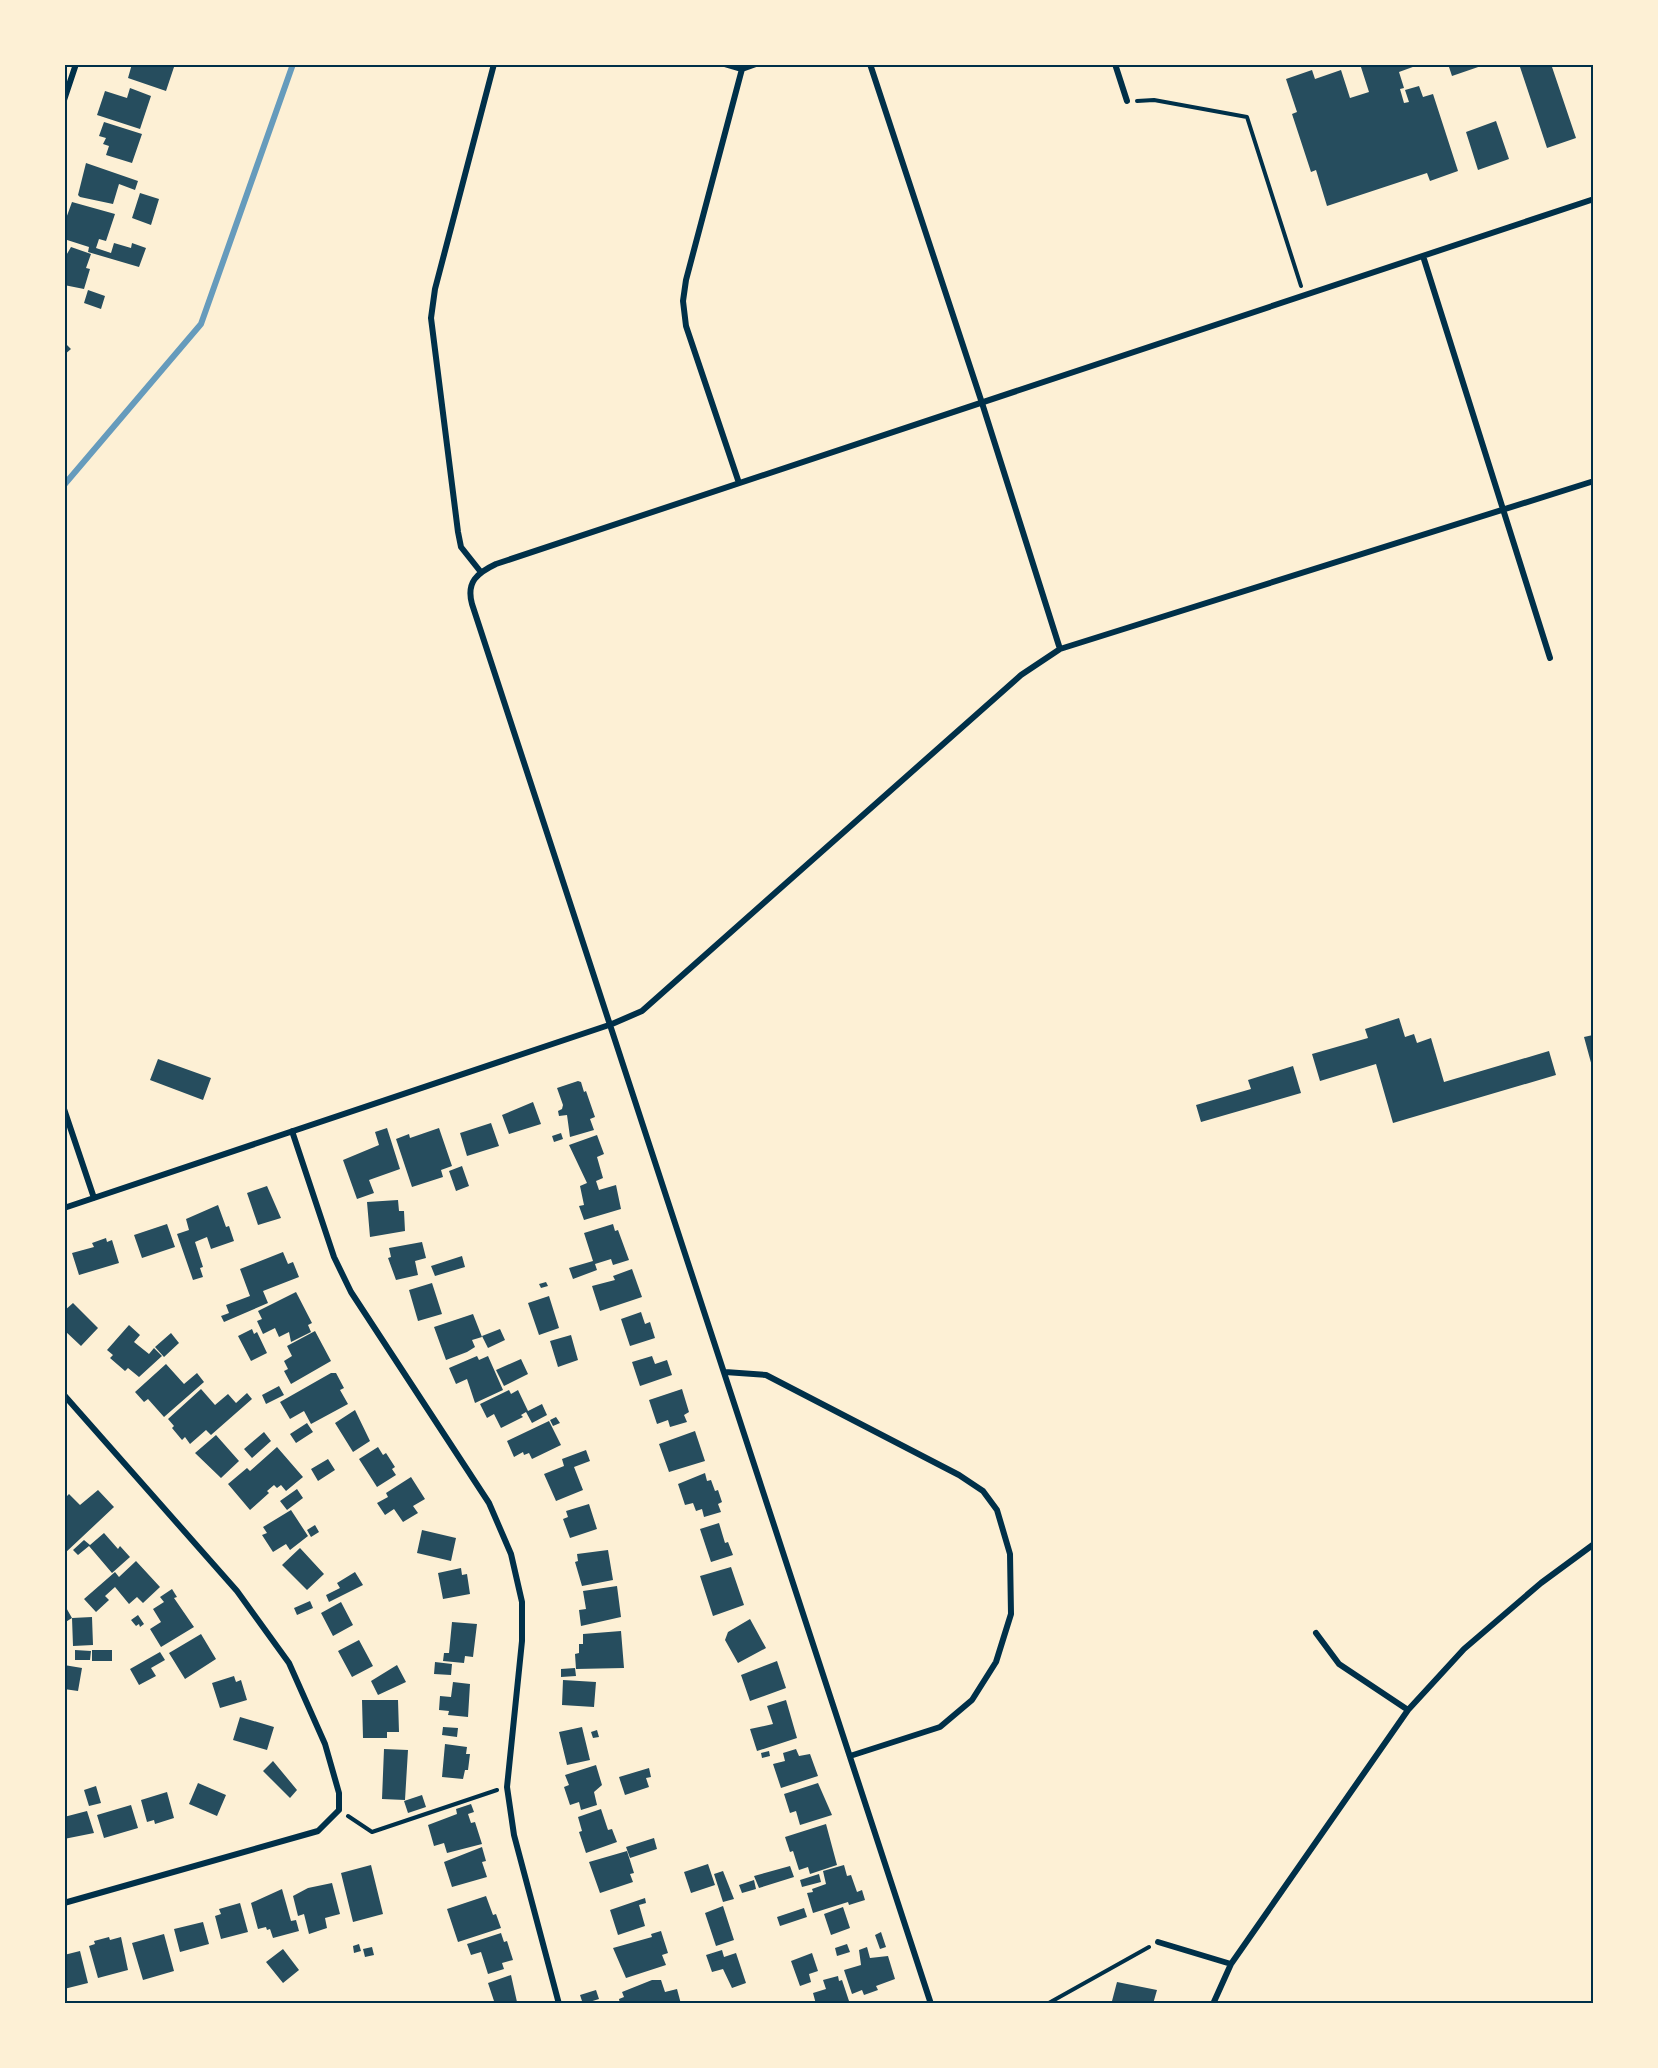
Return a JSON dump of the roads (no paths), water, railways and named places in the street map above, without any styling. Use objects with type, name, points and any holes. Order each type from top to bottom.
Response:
[{"type":"street","points":[[64,100],[76,64]]},
{"type":"street","points":[[480,571],[469,559],[460,539],[432,310],[494,64]]},
{"type":"street","points":[[725,64],[742,69],[756,64]]},
{"type":"street","points":[[870,64],[982,402],[1060,649]]},
{"type":"street","points":[[1115,64],[1127,101]]},
{"type":"street","points":[[739,483],[686,326],[683,301],[686,280],[742,69]]},
{"type":"street","points":[[931,2004],[612,1024],[472,604],[471,585],[480,571],[496,564],[1593,199]]},
{"type":"street","points":[[1423,256],[1550,658]]},
{"type":"street","points":[[64,1208],[612,1024],[648,1006],[1021,675],[1060,649],[1593,481]]},
{"type":"street","points":[[64,1109],[94,1198]]},
{"type":"street","points":[[292,1131],[334,1257],[351,1292],[489,1503],[511,1554],[522,1602],[522,1641],[507,1787],[514,1835],[559,2004]]},
{"type":"street","points":[[725,1372],[766,1375],[959,1475],[983,1491],[997,1510],[1010,1554],[1011,1614],[996,1662],[972,1700],[940,1727],[850,1756]]},
{"type":"street","points":[[64,1395],[237,1592],[290,1663],[325,1744],[339,1793],[339,1810],[318,1831],[64,1902]]},
{"type":"street","points":[[1213,2004],[1231,1964],[1408,1710],[1464,1649],[1541,1583],[1593,1544]]},
{"type":"street","points":[[1316,1633],[1339,1664],[1408,1710]]},
{"type":"street","points":[[1158,1942],[1231,1964]]},
{"type":"waterway","points":[[64,485],[201,324],[293,64]]}]
